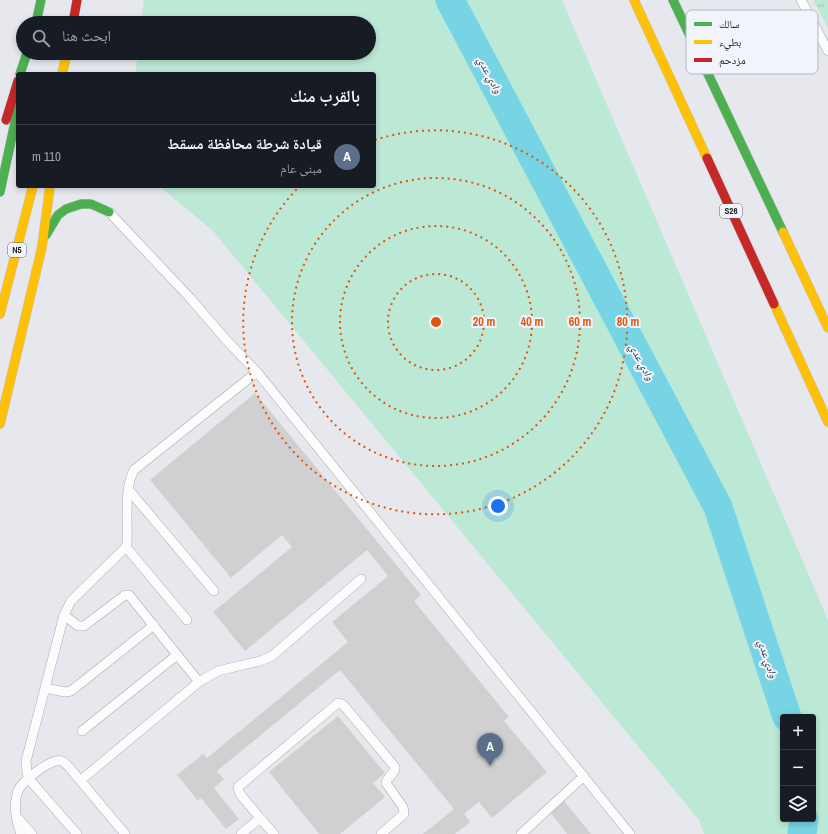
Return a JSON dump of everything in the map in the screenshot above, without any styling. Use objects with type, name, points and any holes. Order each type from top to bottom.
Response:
[{"type":"highway","points":[[38,16],[41,0]]},
{"type":"highway","points":[[74,16],[77,0]]},
{"type":"highway","name":"S26","points":[[634,0],[828,422]]},
{"type":"highway","points":[[673,0],[686,28]]},
{"type":"highway","points":[[21,72],[25,60]]},
{"type":"highway","points":[[25,72],[27,60]]},
{"type":"highway","points":[[63,72],[66,60]]},
{"type":"highway","points":[[67,72],[68,60]]},
{"type":"highway","points":[[708,74],[828,328]]},
{"type":"highway","points":[[2,132],[16,87]]},
{"type":"highway","points":[[0,192],[16,117]]},
{"type":"highway","name":"N5","points":[[0,314],[33,188]]},
{"type":"highway","points":[[0,424],[43,242],[50,188]]},
{"type":"highway","points":[[94,194],[109,212]]},
{"type":"highway","points":[[43,242],[58,215],[66,209],[81,204],[91,204],[109,212]]},
{"type":"lane","points":[[801,0],[806,10]]},
{"type":"lane","points":[[818,32],[828,51]]},
{"type":"lane","points":[[109,212],[257,372],[630,834]]},
{"type":"lane","points":[[76,834],[29,778],[26,767],[26,761],[64,615],[71,601],[126,547],[128,489],[131,476],[138,465],[257,372]]},
{"type":"lane","points":[[128,489],[214,591]]},
{"type":"lane","points":[[126,547],[188,620]]},
{"type":"lane","points":[[81,780],[198,682],[218,671],[260,661],[272,656],[361,579]]},
{"type":"lane","points":[[64,615],[78,626],[84,626],[125,594],[129,595],[198,682]]},
{"type":"lane","points":[[45,688],[64,692],[71,691],[154,625]]},
{"type":"lane","points":[[82,731],[177,655]]},
{"type":"lane","points":[[274,834],[240,794],[238,787],[338,703],[345,707],[395,767],[394,772],[388,778],[386,784],[403,807],[404,814],[381,834]]},
{"type":"lane","points":[[21,834],[17,817],[16,803],[18,790],[24,782],[45,766],[56,761],[62,761],[81,780],[126,834]]},
{"type":"lane","points":[[521,834],[584,776]]},
{"type":"lane","points":[[17,817],[32,834]]},
{"type":"lane","points":[[241,834],[260,818]]},
{"type":"green space","points":[[144,0],[562,0],[828,620],[828,834],[704,834],[699,820],[213,231],[161,188],[376,188],[376,72],[135,72],[137,60],[376,60],[376,16],[142,16]]},
{"type":"green space","points":[[813,0],[828,0],[828,28]]},
{"type":"building","points":[[255,393],[421,595],[414,601],[509,717],[504,721],[547,772],[492,818],[479,802],[464,814],[470,822],[455,834],[423,834],[454,809],[340,670],[217,771],[224,779],[214,788],[239,819],[226,829],[201,798],[198,801],[177,775],[203,754],[207,758],[348,642],[332,622],[388,576],[367,550],[245,651],[213,612],[292,547],[282,535],[231,578],[150,480]]},
{"type":"building","points":[[338,716],[385,773],[373,783],[385,797],[340,834],[319,834],[269,772]]},
{"type":"building","points":[[564,801],[591,834],[567,834],[550,812]]},
{"type":"waterway","name":"وادي عدي","points":[[450,0],[718,507],[786,714]]},
{"type":"waterway","name":"وادي عدي","points":[[802,834],[804,822]]},
{"type":"traffic: fast","points":[[38,16],[41,0]]},
{"type":"traffic: fast","points":[[673,0],[686,27]]},
{"type":"traffic: fast","points":[[21,72],[25,60]]},
{"type":"traffic: fast","points":[[708,74],[783,232]]},
{"type":"traffic: fast","points":[[0,192],[16,117]]},
{"type":"traffic: fast","points":[[46,235],[58,215],[66,209],[81,204],[91,204],[109,212]]},
{"type":"traffic: slow","points":[[634,0],[707,158]]},
{"type":"traffic: slow","points":[[62,72],[65,60]]},
{"type":"traffic: slow","points":[[0,314],[32,188]]},
{"type":"traffic: slow","points":[[0,424],[42,247],[50,188]]},
{"type":"traffic: slow","points":[[783,232],[828,328]]},
{"type":"traffic: slow","points":[[774,304],[828,422]]},
{"type":"traffic: jam","points":[[74,16],[77,0]]},
{"type":"traffic: jam","points":[[6,120],[16,88]]},
{"type":"traffic: jam","points":[[707,158],[774,304]]},
{"type":"place","name":"قيادة شرطة محافظة مسقط","points":[[490,766]]}]
